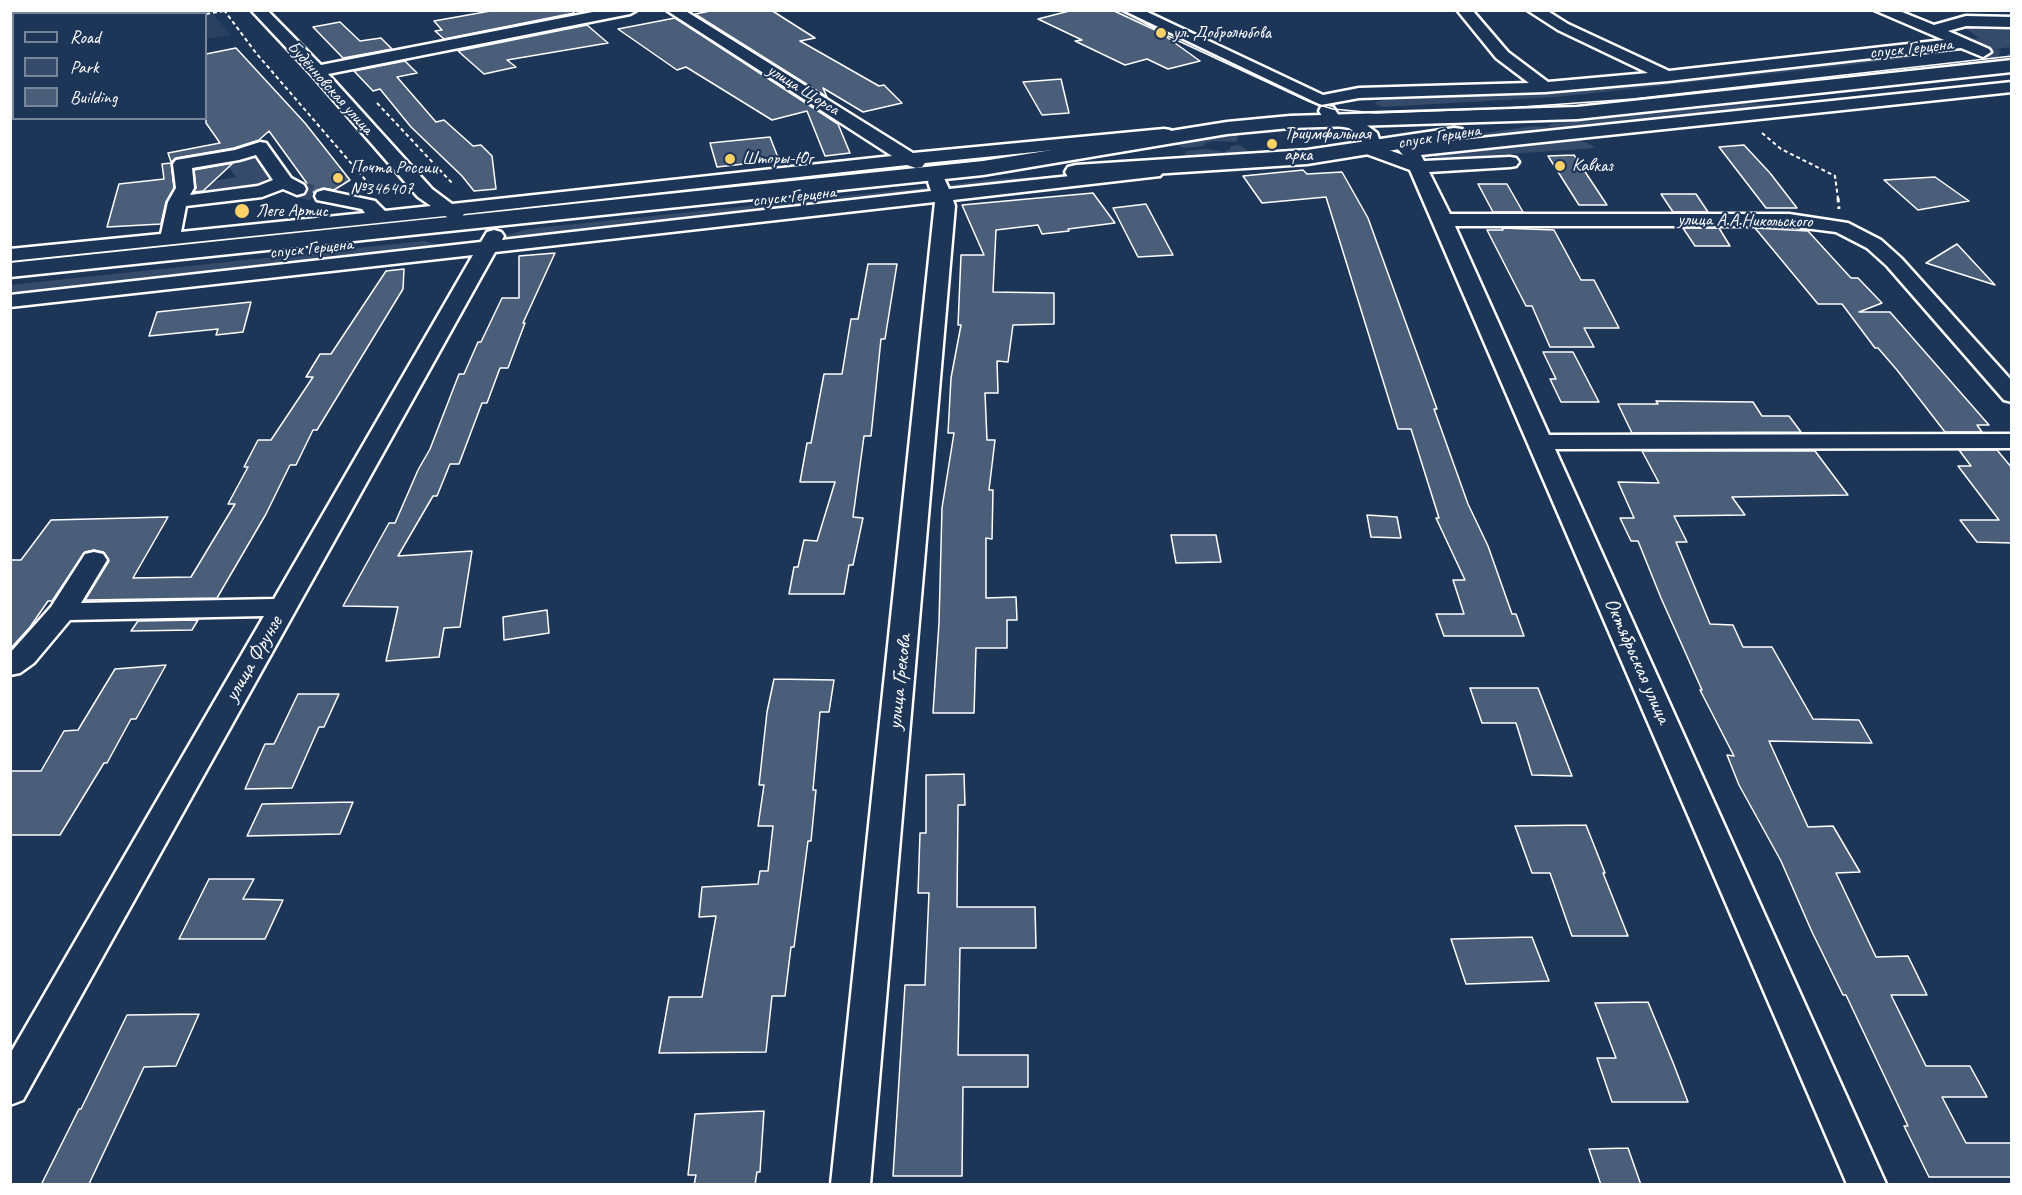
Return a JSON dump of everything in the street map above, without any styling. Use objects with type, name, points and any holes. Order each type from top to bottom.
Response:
[{"type":"main road","name":"спуск Герцена","points":[[10,270],[463,213],[936,184],[1061,157],[1227,128],[1333,120],[1577,112],[2012,66]]},
{"type":"main road","name":"спуск Герцена","points":[[10,281],[492,238],[994,175],[1248,162],[1307,157],[1366,148],[1410,153],[1577,112]]},
{"type":"street","name":"Будённовская улица","points":[[258,10],[317,71],[425,193],[463,213]]},
{"type":"street","points":[[317,71],[464,40],[630,10]]},
{"type":"street","name":"улица Щорса","points":[[673,10],[911,159],[936,184]]},
{"type":"street","points":[[1130,10],[1322,100],[1333,120],[1354,124],[1368,133],[1371,142],[1366,148]]},
{"type":"street","points":[[1464,10],[1502,55],[1545,87]]},
{"type":"street","points":[[1534,10],[1563,27],[1668,76]]},
{"type":"street","points":[[1881,10],[1983,52]]},
{"type":"street","name":"спуск Герцена","points":[[1933,30],[1966,21],[2012,22]]},
{"type":"street","name":"спуск Герцена","points":[[1322,100],[1359,93],[1545,87],[1668,76],[1963,43]]},
{"type":"street","name":"спуск Герцена","points":[[1410,153],[2012,87]]},
{"type":"street","points":[[463,213],[911,159],[1227,128]]},
{"type":"street","points":[[1156,140],[1148,146],[1148,151],[1152,156],[1184,166]]},
{"type":"street","points":[[170,239],[177,202],[184,188],[182,164],[239,155],[260,147],[290,185],[177,202]]},
{"type":"street","points":[[1366,148],[1510,162]]},
{"type":"street","name":"Октябрьская улица","points":[[1410,153],[1443,220],[1866,1185]]},
{"type":"street","points":[[936,184],[1248,162]]},
{"type":"street","name":"улица Грекова","points":[[851,1185],[946,206],[936,184]]},
{"type":"street","points":[[324,196],[374,211],[418,220],[425,193]]},
{"type":"street","points":[[10,255],[170,239],[374,211]]},
{"type":"street","name":"улица А.А.Никольского","points":[[1443,220],[1789,220],[1841,227],[1874,244],[1894,262],[2012,395]]},
{"type":"street","points":[[10,301],[492,238]]},
{"type":"street","name":"улица Фрунзе","points":[[10,1089],[492,238]]},
{"type":"street","points":[[1540,442],[2012,441]]},
{"type":"street","points":[[10,666],[24,657],[62,612],[94,560]]},
{"type":"street","points":[[62,612],[283,607]]},
{"type":"path","points":[[207,14],[224,11],[256,53],[383,201],[374,211]]},
{"type":"path","points":[[374,100],[463,213]]},
{"type":"path","points":[[1741,115],[1781,149],[1835,176],[1841,227]]},
{"type":"shaded area","points":[[11,10],[210,11],[231,35],[207,39],[207,12],[12,12],[11,87]]},
{"type":"green space","points":[[2011,25],[2011,47],[1988,50],[1966,40],[1979,38],[1965,28]]},
{"type":"green space","points":[[1907,53],[1912,55],[1908,58],[1841,66],[1557,97],[1382,107],[1374,103],[1389,98],[1556,90]]},
{"type":"green space","points":[[1744,103],[1772,104],[1778,107],[1429,146],[1424,142],[1533,126],[1549,127],[1554,123]]},
{"type":"green space","points":[[1235,133],[1238,137],[1236,142],[1213,141],[1205,143],[1204,146],[1184,148],[1171,142]]},
{"type":"green space","points":[[1570,138],[1596,148],[1435,159],[1433,155]]},
{"type":"green space","points":[[1106,142],[936,168],[925,160]]},
{"type":"green space","points":[[1239,145],[1254,155],[1183,158],[1187,151],[1206,149],[1224,152],[1231,146]]},
{"type":"green space","points":[[258,153],[274,173],[255,188],[213,194],[194,188],[197,184],[236,177],[225,162]]},
{"type":"green space","points":[[896,163],[902,171],[495,215],[470,210]]},
{"type":"green space","points":[[1137,172],[951,194],[948,185],[994,179]]},
{"type":"green space","points":[[929,187],[933,196],[498,244],[505,236],[528,229]]},
{"type":"green space","points":[[371,221],[372,228],[11,267],[10,258]]},
{"type":"green space","points":[[424,241],[440,245],[435,250],[11,298],[10,285]]},
{"type":"building","points":[[496,10],[571,10],[574,13],[444,39],[435,31],[442,30],[434,21]]},
{"type":"building","points":[[715,10],[771,10],[815,38],[800,41],[879,86],[884,85],[902,103],[863,112],[823,88],[827,97],[695,14]]},
{"type":"building","points":[[1073,10],[1121,10],[1154,28],[1200,61],[1168,69],[1147,59],[1125,65],[1075,41],[1082,40],[1038,19]]},
{"type":"building","points":[[675,18],[838,124],[850,153],[825,156],[807,111],[772,120],[686,67],[677,70],[618,29]]},
{"type":"building","points":[[340,22],[360,41],[381,38],[392,49],[343,58],[313,27]]},
{"type":"building","points":[[587,25],[608,43],[507,60],[516,67],[484,74],[458,51]]},
{"type":"building","points":[[236,48],[305,123],[350,180],[334,190],[323,188],[314,193],[269,131],[259,140],[234,148],[176,158],[171,162],[168,153],[220,143],[206,123],[207,54]]},
{"type":"building","points":[[405,61],[417,73],[397,77],[436,122],[444,120],[473,146],[481,145],[492,156],[496,189],[474,191],[462,176],[411,127],[380,89],[373,91],[354,71]]},
{"type":"building","points":[[1061,79],[1069,113],[1042,115],[1023,82]]},
{"type":"building","points":[[770,137],[779,160],[717,167],[710,143]]},
{"type":"building","points":[[1744,145],[1770,173],[1797,208],[1766,208],[1719,147]]},
{"type":"building","points":[[1574,155],[1607,205],[1579,205],[1548,156]]},
{"type":"building","points":[[171,163],[174,188],[166,202],[161,224],[107,227],[119,184],[164,179],[162,164]]},
{"type":"building","points":[[233,163],[203,191],[194,192],[196,188],[194,170]]},
{"type":"building","points":[[1303,170],[1307,174],[1342,172],[1368,218],[1437,409],[1434,409],[1468,504],[1488,546],[1512,614],[1516,614],[1524,636],[1444,636],[1436,614],[1464,614],[1453,580],[1465,580],[1436,518],[1439,518],[1411,429],[1398,429],[1326,197],[1262,203],[1243,176]]},
{"type":"building","points":[[1935,177],[1969,201],[1918,210],[1884,180]]},
{"type":"building","points":[[1478,184],[1507,184],[1523,212],[1493,212]]},
{"type":"building","points":[[1093,193],[1115,223],[1042,234],[1038,225],[996,230],[993,292],[1054,293],[1054,324],[1013,325],[1008,362],[997,361],[998,393],[985,393],[987,440],[995,440],[989,490],[993,490],[992,539],[986,538],[986,598],[1016,597],[1017,620],[1007,620],[1007,648],[976,648],[974,713],[933,713],[939,623],[942,508],[954,433],[948,433],[951,378],[961,325],[958,325],[961,255],[984,255],[962,205]]},
{"type":"building","points":[[1661,194],[1696,194],[1708,212],[1673,212]]},
{"type":"building","points":[[1146,204],[1173,255],[1138,257],[1113,208]]},
{"type":"building","points":[[1502,228],[1554,230],[1581,280],[1594,280],[1619,328],[1584,328],[1594,347],[1550,347],[1532,306],[1526,306],[1487,230],[1503,230]]},
{"type":"building","points":[[1683,228],[1719,228],[1730,246],[1695,246]]},
{"type":"building","points":[[1755,228],[1808,231],[1851,278],[1858,278],[1882,303],[1859,312],[1890,312],[1989,425],[1977,425],[1982,432],[1945,432],[1897,370],[1878,348],[1875,348],[1842,304],[1818,304]]},
{"type":"building","points":[[1957,244],[1995,285],[1926,263]]},
{"type":"building","points":[[555,253],[523,323],[525,323],[508,368],[500,368],[487,403],[482,403],[459,464],[450,464],[437,496],[433,496],[398,556],[472,551],[460,627],[444,628],[439,657],[386,661],[398,607],[343,606],[389,523],[395,523],[418,470],[430,449],[459,374],[464,374],[502,298],[519,298],[519,256]]},
{"type":"building","points":[[868,264],[897,264],[885,339],[881,339],[871,436],[864,436],[853,517],[863,518],[853,565],[849,565],[844,594],[789,594],[794,567],[798,567],[804,540],[817,541],[835,482],[800,482],[807,443],[811,443],[824,374],[842,374],[851,319],[858,319]]},
{"type":"building","points":[[404,269],[403,289],[317,430],[313,430],[296,465],[290,465],[266,514],[217,598],[85,600],[109,561],[103,552],[94,550],[85,552],[52,601],[48,601],[30,627],[10,649],[10,560],[21,560],[51,520],[168,517],[133,578],[191,577],[235,504],[228,504],[248,467],[244,467],[258,440],[271,440],[313,377],[306,377],[320,354],[331,354],[386,271]]},
{"type":"building","points":[[251,302],[243,332],[216,335],[218,329],[149,336],[157,312]]},
{"type":"building","points":[[1543,352],[1573,352],[1599,402],[1561,402],[1550,379],[1556,379]]},
{"type":"building","points":[[1656,401],[1753,402],[1762,416],[1789,416],[1801,432],[1632,433],[1618,404],[1658,404]]},
{"type":"building","points":[[1959,450],[1997,450],[2012,468],[2012,543],[1977,542],[1960,520],[1999,520],[1958,466],[1971,466]]},
{"type":"building","points":[[1642,451],[1815,451],[1848,495],[1732,497],[1745,515],[1674,516],[1687,542],[1676,542],[1710,624],[1733,625],[1743,647],[1772,647],[1813,719],[1859,720],[1872,743],[1769,741],[1808,827],[1833,826],[1860,872],[1836,873],[1876,957],[1908,956],[1927,995],[1891,995],[1926,1066],[1970,1066],[1987,1097],[1942,1097],[1966,1143],[2012,1143],[2012,1177],[1929,1177],[1904,1126],[1908,1126],[1846,995],[1843,995],[1812,932],[1781,861],[1739,785],[1727,755],[1734,756],[1700,690],[1702,690],[1638,541],[1631,541],[1620,518],[1634,518],[1618,482],[1659,483]]},
{"type":"building","points":[[1367,515],[1397,517],[1401,538],[1371,537]]},
{"type":"building","points":[[1171,535],[1216,535],[1221,562],[1176,563]]},
{"type":"building","points":[[547,610],[549,633],[504,640],[503,617]]},
{"type":"building","points":[[198,620],[192,630],[131,631],[138,621]]},
{"type":"building","points":[[166,665],[136,719],[131,719],[107,763],[104,763],[60,835],[10,835],[10,771],[41,771],[64,731],[78,730],[115,669]]},
{"type":"building","points":[[774,679],[834,680],[829,712],[820,712],[811,841],[808,841],[785,996],[772,996],[766,1052],[659,1053],[669,997],[702,997],[716,916],[699,917],[702,887],[758,884],[760,871],[768,871],[773,826],[758,826],[764,785],[759,785],[767,712]]},
{"type":"building","points":[[1470,688],[1538,688],[1572,776],[1532,775],[1516,723],[1482,723]]},
{"type":"building","points":[[298,694],[339,694],[324,727],[319,727],[292,788],[245,789],[265,744],[274,744]]},
{"type":"building","points":[[964,774],[965,805],[958,805],[957,907],[1035,907],[1036,948],[960,948],[958,1055],[1028,1055],[1028,1087],[963,1087],[962,1176],[893,1176],[905,985],[925,985],[929,893],[918,893],[920,833],[926,833],[926,775]]},
{"type":"building","points":[[353,802],[340,834],[247,836],[262,804]]},
{"type":"building","points":[[1586,825],[1628,936],[1572,936],[1550,873],[1532,873],[1515,826]]},
{"type":"building","points":[[209,879],[254,879],[243,899],[283,900],[265,939],[179,939]]},
{"type":"building","points":[[1532,937],[1549,981],[1466,984],[1451,939]]},
{"type":"building","points":[[1648,1002],[1688,1102],[1612,1102],[1597,1058],[1616,1058],[1595,1003]]},
{"type":"building","points":[[199,1014],[176,1066],[144,1067],[89,1184],[41,1185],[127,1015]]},
{"type":"building","points":[[764,1111],[760,1172],[757,1172],[755,1185],[694,1185],[696,1175],[688,1175],[695,1114]]},
{"type":"building","points":[[1628,1148],[1641,1185],[1601,1185],[1589,1149]]},
{"type":"tunnel","points":[[1983,52],[2012,64]]},
{"type":"tunnel","points":[[297,189],[324,196]]},
{"type":"tram line","points":[[1112,10],[1310,102],[1333,109],[1376,113],[1507,108],[1633,99],[2012,56]]},
{"type":"place","name":"ул. Добролюбова","points":[[1161,33]]},
{"type":"place","name":"Триумфальная арка","points":[[1272,144]]},
{"type":"place","name":"Шторы-Юг","points":[[730,159]]},
{"type":"place","name":"Кавказ","points":[[1560,166]]},
{"type":"place","name":"Почта России №346407","points":[[338,178]]},
{"type":"place","name":"Леге Артис","points":[[242,211]]}]
